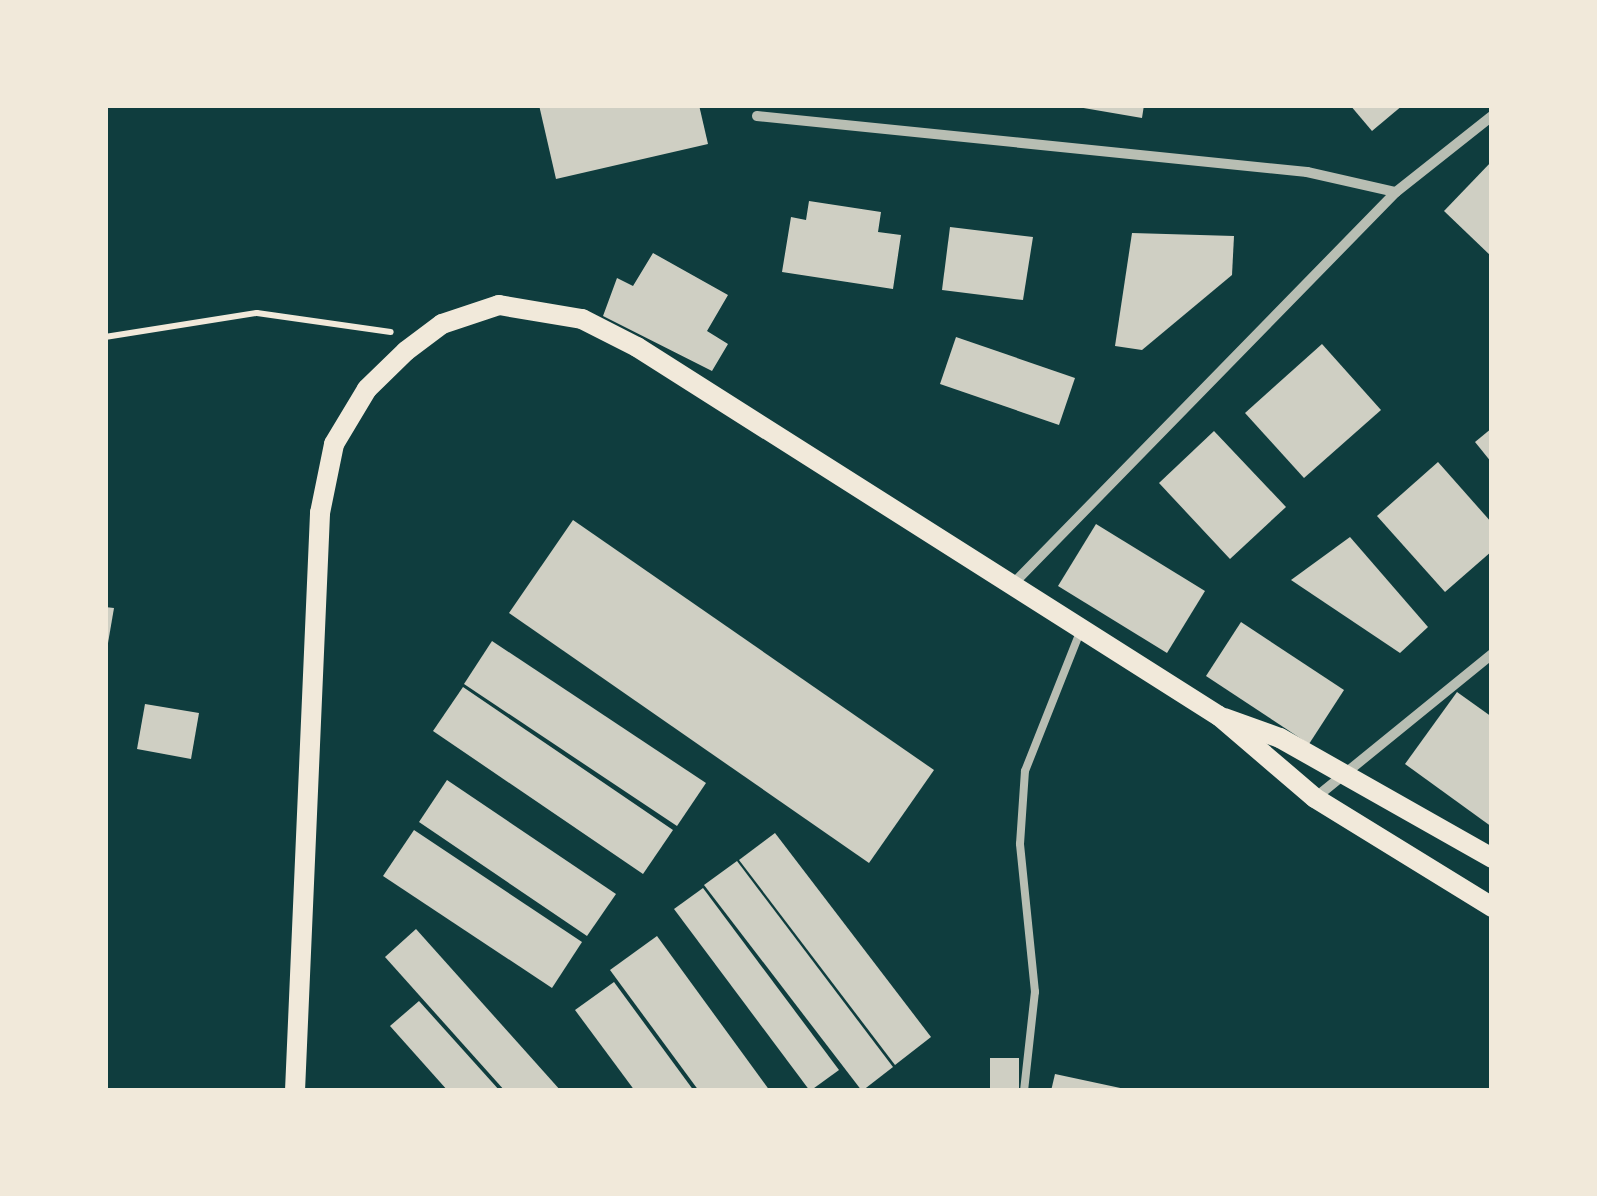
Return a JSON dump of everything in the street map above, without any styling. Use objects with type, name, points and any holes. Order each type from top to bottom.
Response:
[{"type":"main road","points":[[294,1091],[320,513],[334,444],[368,389],[413,346],[499,305],[582,320],[1013,584],[1219,716],[1315,798],[1492,906]]},
{"type":"main road","points":[[1219,716],[1280,738],[1339,775],[1492,858]]},
{"type":"street","points":[[757,116],[1307,172],[1396,192]]},
{"type":"street","points":[[1013,584],[1396,192],[1492,116]]},
{"type":"street","points":[[1315,798],[1492,654]]},
{"type":"lane","points":[[1024,1091],[1036,992],[1020,844],[1025,771],[1081,628]]},
{"type":"path","points":[[105,337],[257,313],[345,318],[413,346]]},
{"type":"building","points":[[539,105],[699,105],[708,144],[556,179]]},
{"type":"building","points":[[1066,105],[1144,105],[1142,118]]},
{"type":"building","points":[[1350,105],[1403,105],[1372,131]]},
{"type":"building","points":[[1492,161],[1492,257],[1444,211]]},
{"type":"building","points":[[809,201],[881,212],[878,232],[901,235],[893,289],[782,272],[791,217],[806,220]]},
{"type":"building","points":[[950,227],[1033,237],[1023,300],[942,290]]},
{"type":"building","points":[[1132,233],[1234,236],[1232,275],[1142,350],[1115,346]]},
{"type":"building","points":[[653,253],[728,295],[707,331],[728,344],[712,371],[603,316],[617,278],[633,286]]},
{"type":"building","points":[[956,337],[1075,378],[1059,425],[940,384]]},
{"type":"building","points":[[1322,344],[1381,410],[1304,478],[1245,413]]},
{"type":"building","points":[[1492,428],[1492,463],[1475,442]]},
{"type":"building","points":[[1214,431],[1286,507],[1230,559],[1159,483]]},
{"type":"building","points":[[1438,462],[1492,523],[1492,551],[1445,592],[1377,516]]},
{"type":"building","points":[[573,520],[934,770],[869,863],[509,613]]},
{"type":"building","points":[[1096,524],[1205,591],[1167,653],[1058,586]]},
{"type":"building","points":[[1350,537],[1428,627],[1400,653],[1291,580]]},
{"type":"building","points":[[105,607],[114,608],[108,643],[105,643]]},
{"type":"building","points":[[1241,622],[1344,690],[1309,744],[1206,676]]},
{"type":"building","points":[[492,641],[706,783],[677,826],[464,684]]},
{"type":"building","points":[[463,687],[673,830],[643,874],[433,731]]},
{"type":"building","points":[[1457,692],[1492,717],[1492,827],[1405,764]]},
{"type":"building","points":[[145,704],[199,713],[191,759],[137,749]]},
{"type":"building","points":[[447,780],[616,894],[587,936],[419,822]]},
{"type":"building","points":[[414,830],[582,942],[552,988],[383,876]]},
{"type":"building","points":[[775,833],[931,1037],[895,1065],[739,860]]},
{"type":"building","points":[[737,861],[893,1067],[862,1091],[704,885]]},
{"type":"building","points":[[703,888],[839,1070],[810,1091],[674,909]]},
{"type":"building","points":[[416,929],[561,1091],[505,1091],[385,957]]},
{"type":"building","points":[[657,936],[770,1091],[699,1091],[610,970]]},
{"type":"building","points":[[614,982],[694,1091],[635,1091],[575,1010]]},
{"type":"building","points":[[419,1001],[500,1091],[448,1091],[390,1026]]},
{"type":"building","points":[[990,1058],[1019,1058],[1019,1089],[990,1089]]},
{"type":"building","points":[[1055,1074],[1125,1089],[1125,1091],[1051,1091]]}]
